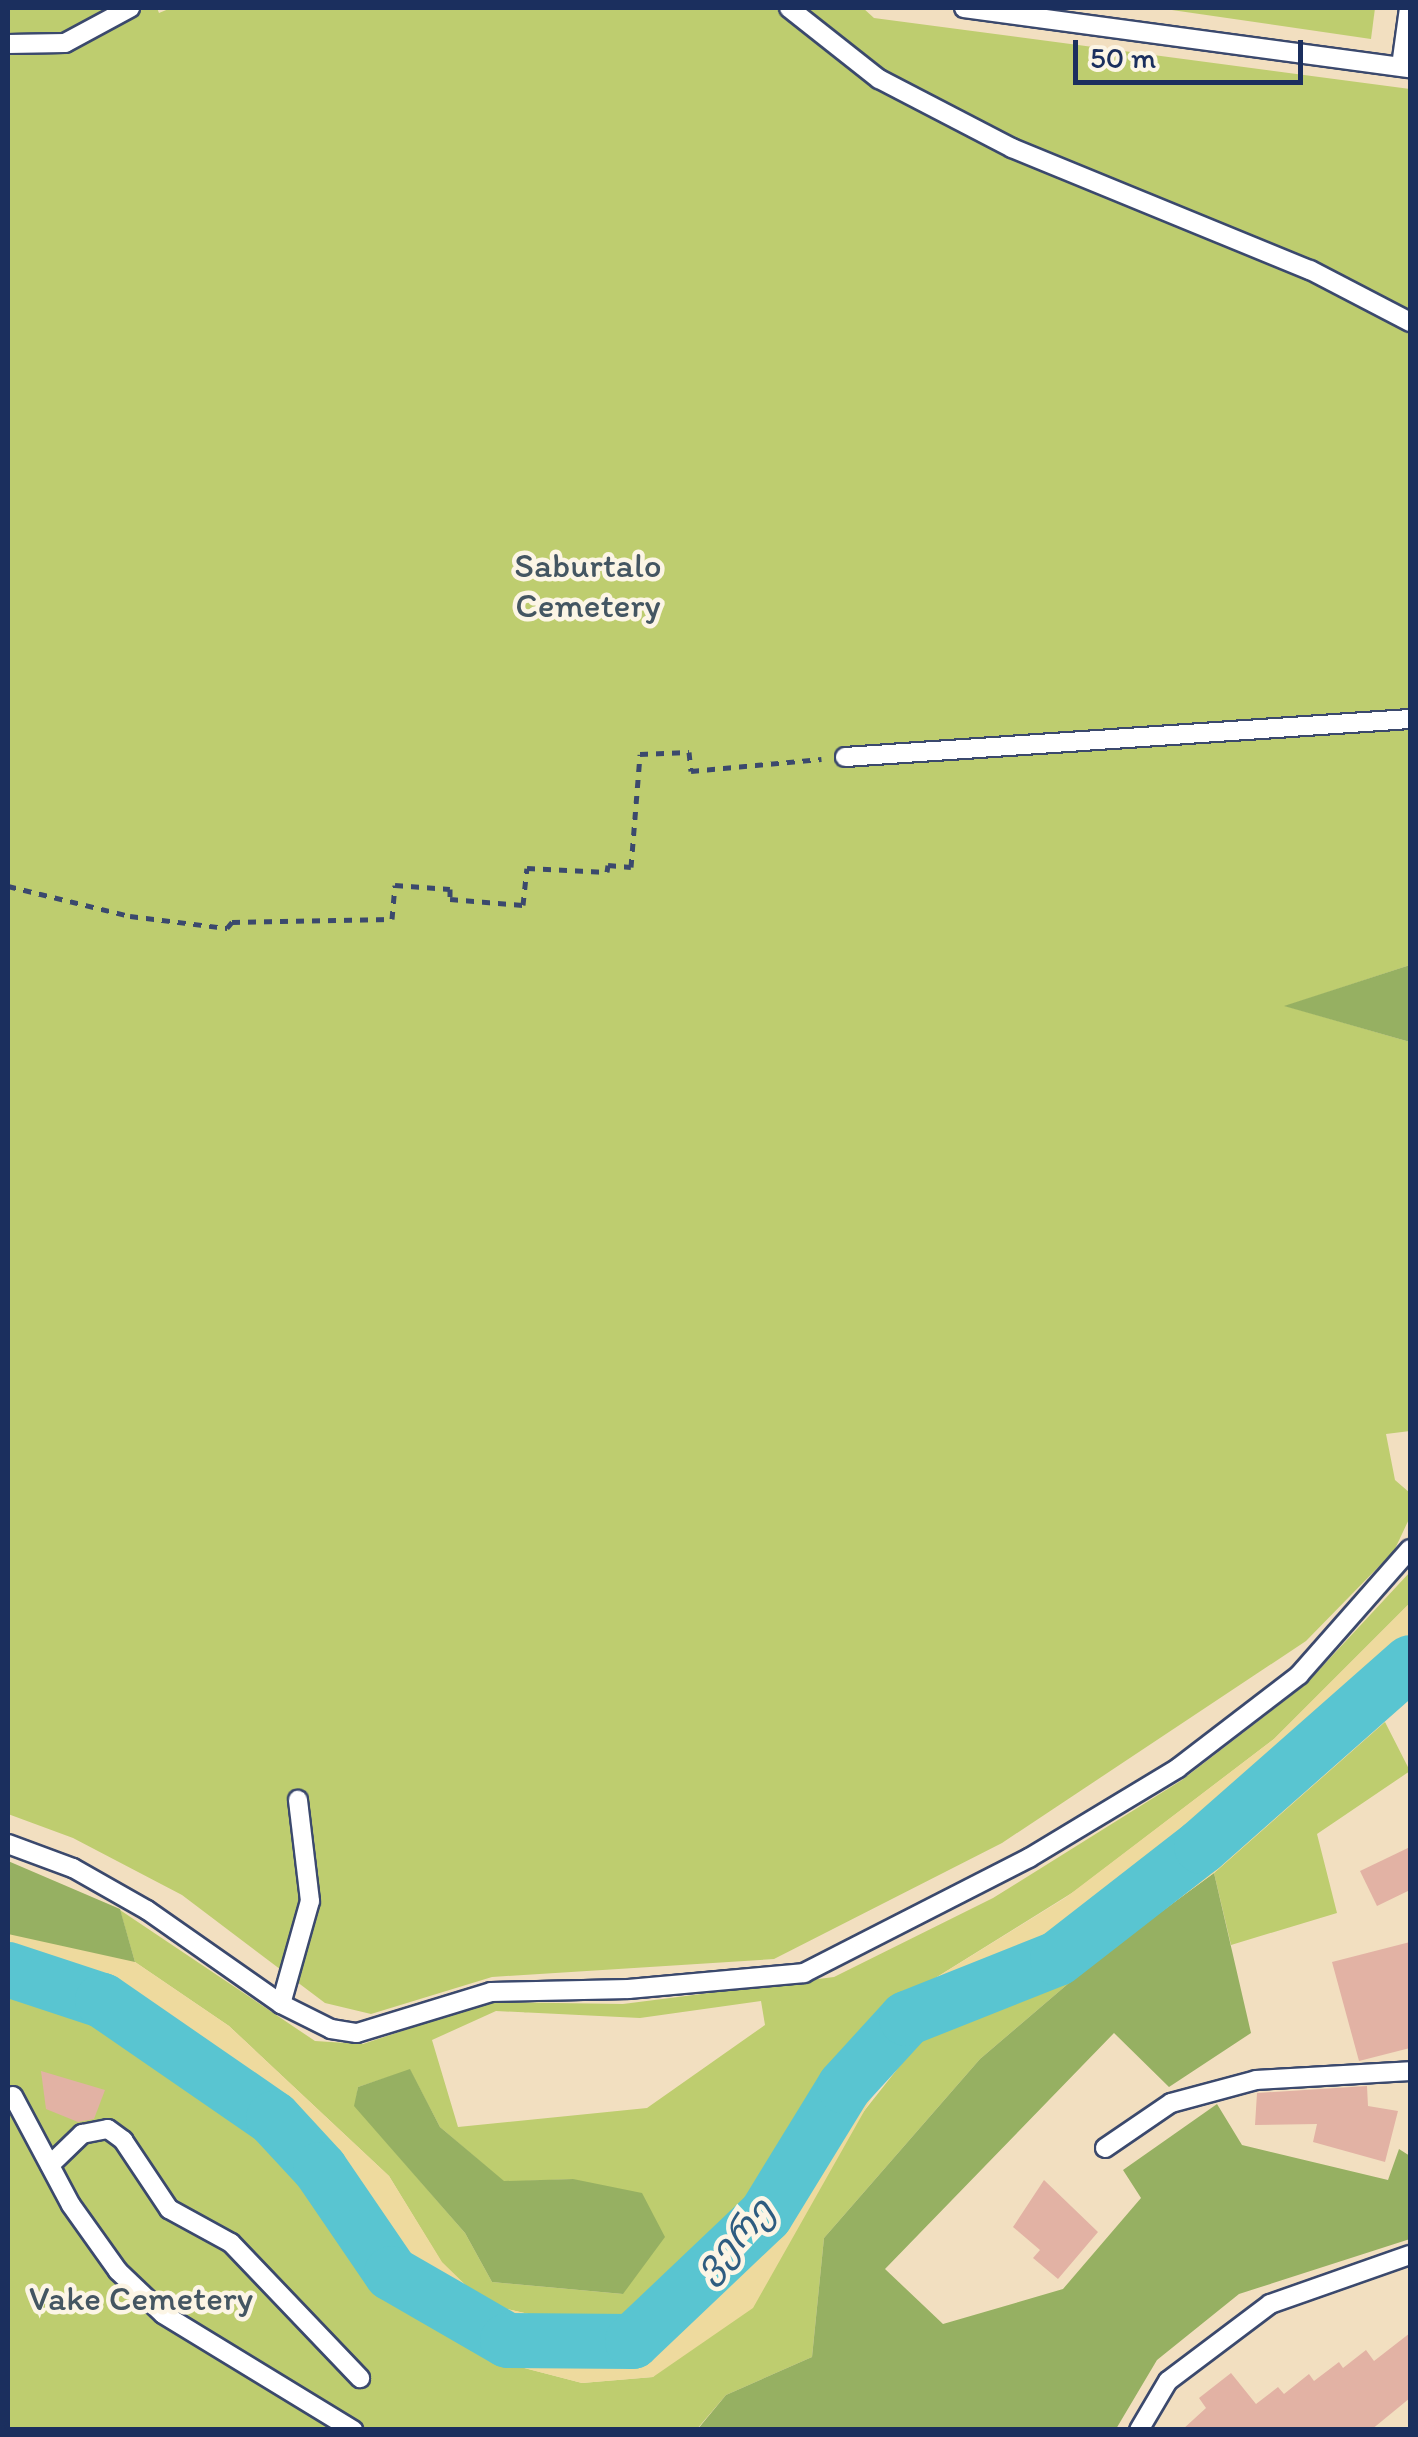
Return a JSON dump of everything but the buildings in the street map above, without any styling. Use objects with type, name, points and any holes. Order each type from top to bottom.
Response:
[{"type":"lane","points":[[8,44],[65,44],[130,8]]},
{"type":"lane","points":[[789,8],[879,78],[1012,148],[1310,270],[1410,322]]},
{"type":"lane","points":[[964,8],[1406,67],[1409,8]]},
{"type":"lane","points":[[845,756],[1410,719]]},
{"type":"lane","points":[[8,1844],[73,1868],[147,1910],[281,2004],[332,2029],[357,2033],[491,1992],[742,1981],[834,1963],[1029,1858],[1178,1768],[1299,1675],[1410,1549]]},
{"type":"lane","points":[[281,2004],[310,1901],[298,1800]]},
{"type":"lane","points":[[1105,2148],[1171,2103],[1256,2080],[1410,2072]]},
{"type":"lane","points":[[12,2096],[50,2165],[118,2271],[163,2314],[353,2430]]},
{"type":"lane","points":[[50,2165],[82,2134],[108,2128],[123,2140],[170,2209],[231,2243],[360,2378]]},
{"type":"lane","points":[[1139,2430],[1168,2380],[1270,2304],[1410,2255]]},
{"type":"path","points":[[8,886],[130,916],[227,928],[232,922],[392,919],[395,885],[450,889],[450,899],[523,904],[527,868],[606,872],[608,865],[631,867],[640,754],[689,752],[691,771],[845,756]]},
{"type":"green space","name":"Saburtalo Cemetery","points":[[8,8],[157,8],[159,13],[171,8],[863,8],[874,18],[1410,89],[1410,965],[1286,1006],[1410,1042],[1410,1431],[1386,1434],[1395,1480],[1410,1493],[1410,1517],[1394,1551],[1306,1641],[1002,1843],[774,1959],[492,1977],[371,2014],[325,2003],[182,1895],[73,1838],[8,1814]]},
{"type":"green space","points":[[1158,8],[1375,8],[1371,39]]},
{"type":"green space","points":[[1410,965],[1410,1042],[1284,1006]]},
{"type":"green space","points":[[1410,1572],[1410,1603],[1274,1739],[1075,1891],[879,2013],[759,2199],[686,2280],[621,2325],[555,2320],[485,2304],[442,2263],[389,2176],[229,2026],[135,1962],[120,1910],[315,2041],[363,2044],[489,2002],[623,2004],[834,1977],[993,1898],[1182,1780],[1305,1685]],"holes":[[[761,2001],[765,2025],[647,2108],[458,2127],[432,2040],[496,2011],[640,2018]],[[410,2070],[440,2127],[504,2182],[573,2179],[623,2294],[492,2282],[465,2233],[355,2106],[358,2087]]]},
{"type":"green space","points":[[1385,1722],[1410,1771],[1317,1834],[1337,1913],[1231,1945],[1214,1873]]},
{"type":"green space","points":[[8,1861],[120,1909],[135,1962],[8,1993]]},
{"type":"green space","points":[[1214,1873],[1251,2033],[1169,2087],[1114,2033],[885,2269],[943,2324],[1063,2289],[1141,2198],[1123,2170],[1217,2104],[1242,2145],[1388,2180],[1399,2149],[1410,2156],[1410,2239],[1239,2294],[1157,2360],[1116,2429],[697,2430],[726,2395],[812,2357],[824,2238],[980,2059],[1097,1959]]},
{"type":"green space","name":"Vake Cemetery","points":[[1097,1959],[980,2059],[824,2238],[812,2357],[726,2395],[697,2429],[8,2430],[8,1993],[82,2011],[201,2087],[309,2180],[375,2280],[490,2359],[582,2383],[653,2377],[922,2038]]},
{"type":"green space","points":[[410,2069],[440,2127],[504,2181],[573,2179],[642,2193],[665,2237],[623,2294],[492,2282],[465,2233],[354,2106],[358,2087]]},
{"type":"sand","points":[[1410,1603],[1410,1699],[1214,1873],[1097,1959],[922,2038],[875,2092],[753,2308],[653,2377],[582,2383],[490,2359],[375,2280],[309,2180],[201,2087],[82,2011],[8,1993],[8,1934],[135,1962],[229,2026],[389,2176],[442,2262],[485,2304],[555,2320],[621,2325],[686,2280],[759,2199],[879,2013],[1065,1898],[1274,1739]]},
{"type":"waterway","name":"ვერე","points":[[8,1969],[102,2000],[273,2118],[320,2169],[391,2273],[507,2340],[632,2341],[765,2215],[844,2086],[906,2018],[1057,1958],[1201,1846],[1410,1662]]}]
